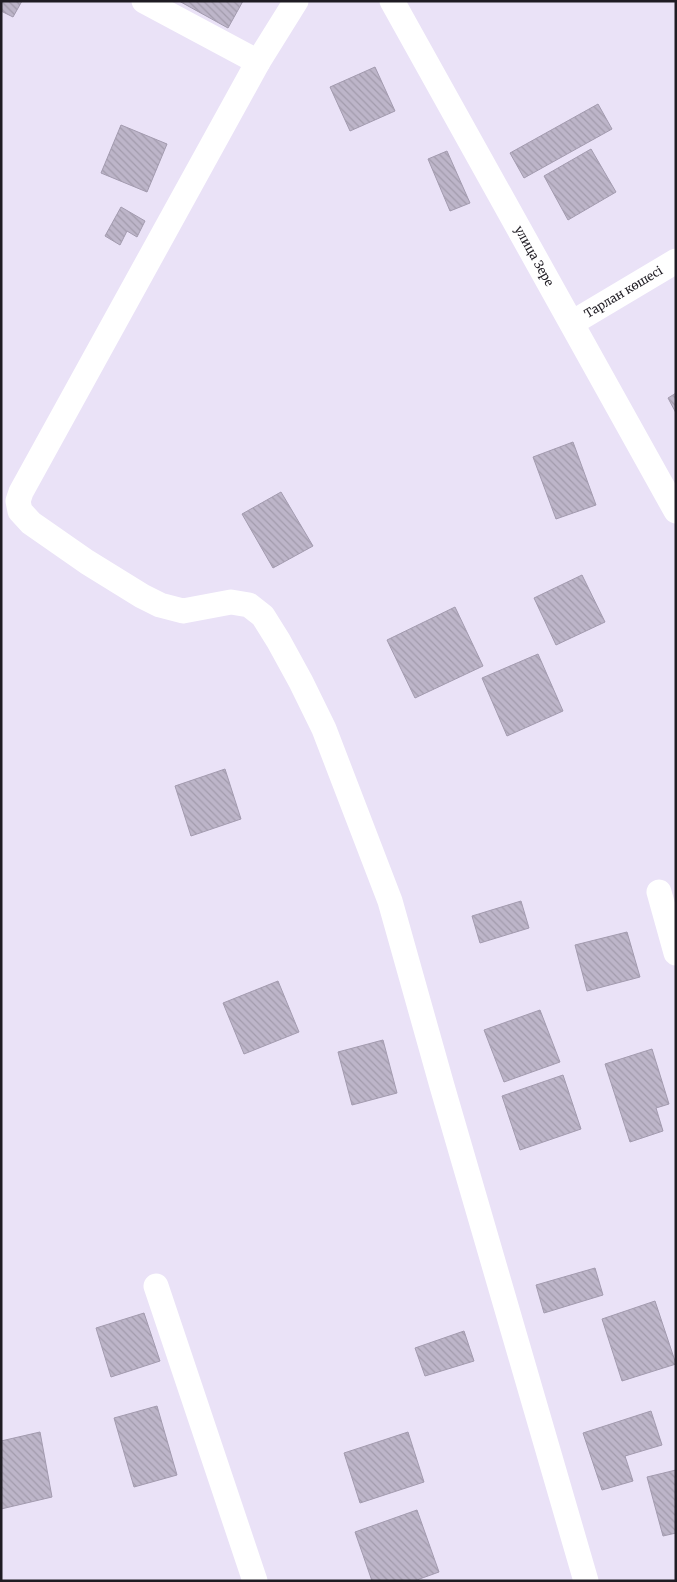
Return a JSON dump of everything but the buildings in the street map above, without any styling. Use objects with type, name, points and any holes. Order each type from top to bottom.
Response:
[{"type":"street","points":[[144,1],[258,62]]},
{"type":"street","points":[[296,1],[258,62],[21,492],[18,501],[20,511],[31,523],[87,562],[160,605],[183,611],[231,602],[249,605],[263,616],[301,682],[324,729],[390,901],[439,1077],[586,1581]]},
{"type":"street","name":"улица Зере","points":[[392,1],[676,511]]},
{"type":"street","name":"Тарлан көшесі","points":[[572,323],[676,261]]},
{"type":"street","points":[[659,892],[676,953]]},
{"type":"street","points":[[156,1286],[255,1581]]}]
